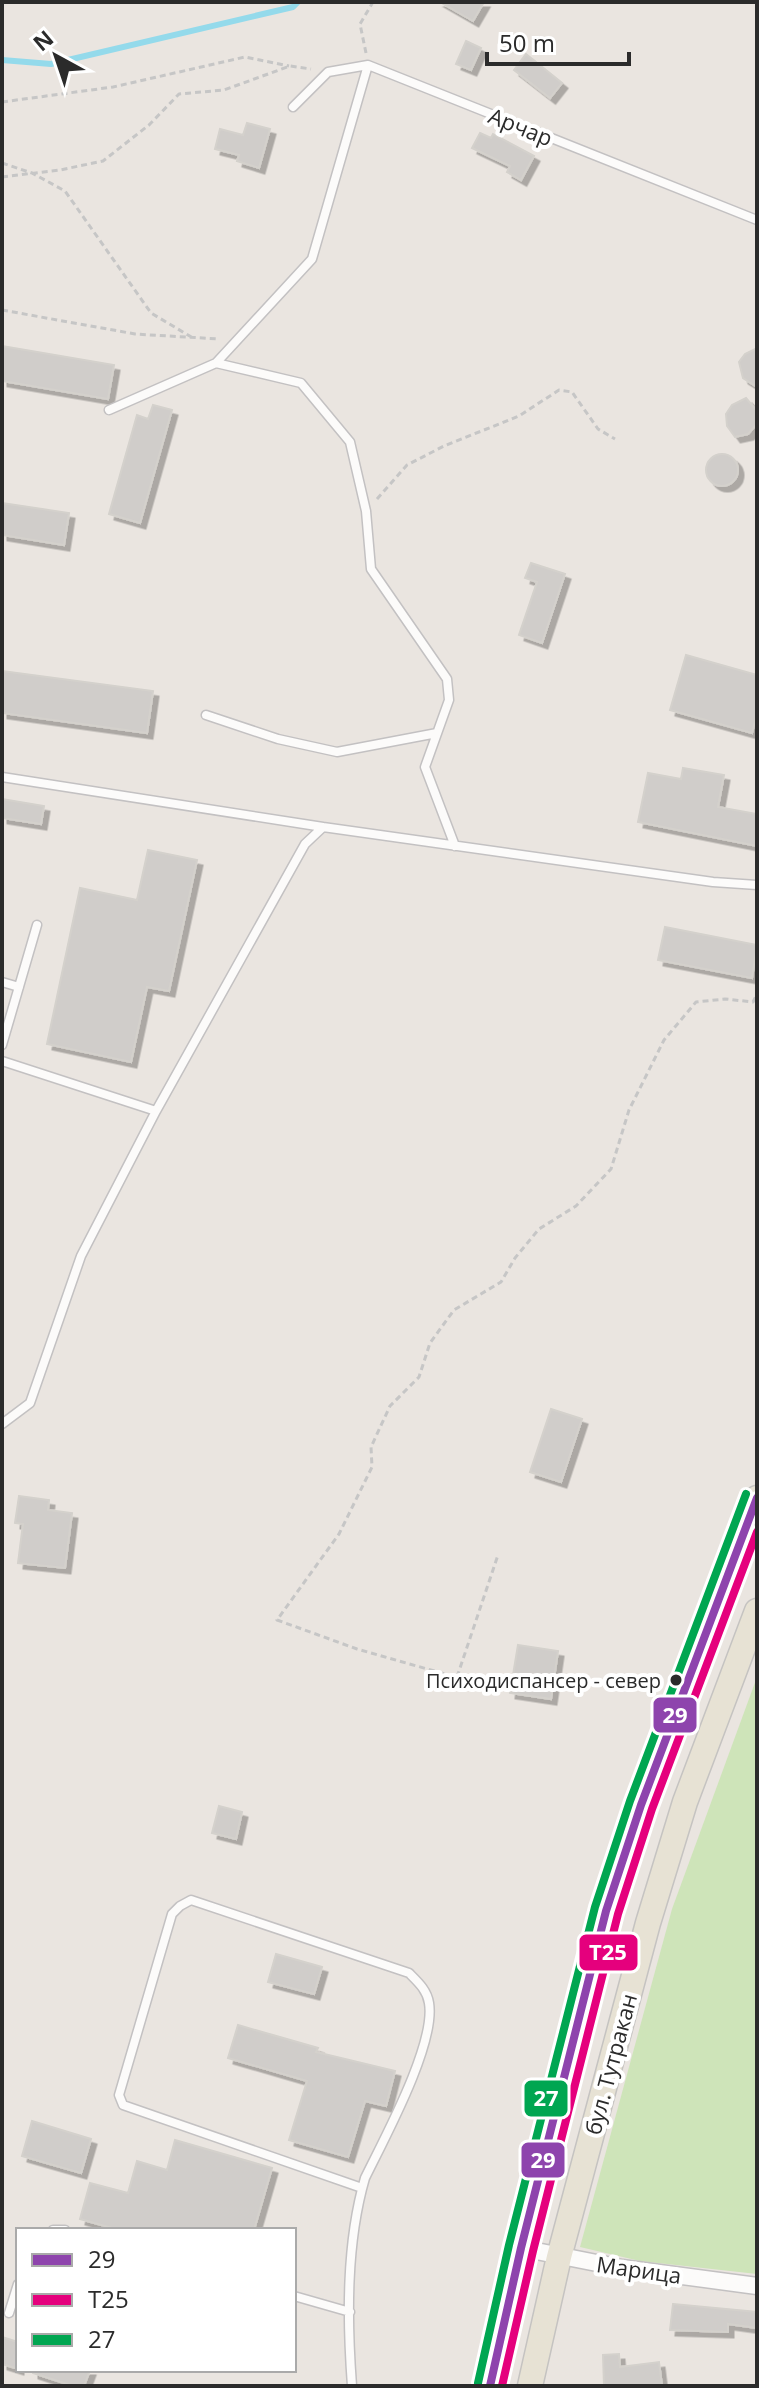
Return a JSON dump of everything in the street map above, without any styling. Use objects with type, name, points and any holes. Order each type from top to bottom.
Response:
[{"type":"main road","name":"бул. Тутракан","points":[[490,2386],[521,2248],[618,1871],[757,1498]]},
{"type":"main road","name":"бул. Тутракан","points":[[530,2386],[559,2257],[661,1879],[685,1802],[757,1611]]},
{"type":"street","name":"Марица","points":[[521,2248],[559,2257],[757,2286]]},
{"type":"lane","points":[[109,410],[216,363],[312,259],[368,65],[328,72],[293,107]]},
{"type":"lane","name":"Арчар","points":[[368,65],[757,220]]},
{"type":"lane","points":[[216,363],[301,383],[350,442],[366,511],[371,569],[447,679],[449,700],[425,767],[455,846]]},
{"type":"lane","points":[[206,715],[278,739],[337,752],[437,733]]},
{"type":"lane","points":[[2,777],[455,846],[713,882],[757,885]]},
{"type":"lane","points":[[2,1424],[30,1403],[81,1256],[156,1111],[305,844],[323,827]]},
{"type":"lane","points":[[2,1045],[37,925]]},
{"type":"lane","points":[[2,982],[19,987]]},
{"type":"lane","points":[[2,1061],[156,1111]]},
{"type":"lane","points":[[352,2386],[348,2332],[351,2240],[362,2188],[407,2091],[431,2021],[429,1999],[423,1987],[409,1973],[359,1954],[191,1900],[180,1906],[172,1914],[119,2095],[123,2105],[362,2188]]},
{"type":"lane","points":[[9,2313],[16,2290]]},
{"type":"lane","points":[[296,2297],[350,2312]]},
{"type":"path","points":[[368,65],[360,24],[373,2]]},
{"type":"path","points":[[2,102],[113,87],[245,57],[328,72]]},
{"type":"path","points":[[2,177],[103,161],[149,125],[179,94],[224,90],[290,66]]},
{"type":"path","points":[[2,163],[32,173],[65,191],[151,313],[193,338]]},
{"type":"path","points":[[2,310],[135,334],[238,341]]},
{"type":"path","points":[[366,511],[407,465],[444,446],[519,416],[559,390],[572,392],[598,429],[615,439]]},
{"type":"path","points":[[473,1682],[357,1649],[277,1620],[339,1534],[372,1467],[371,1447],[390,1406],[419,1377],[430,1343],[454,1310],[501,1282],[515,1258],[539,1229],[576,1206],[611,1169],[629,1110],[664,1040],[696,1002],[725,999],[753,1002],[757,994]]},
{"type":"path","points":[[457,1677],[498,1555]]},
{"type":"green space","points":[[757,1677],[757,2274],[640,2261],[580,2247],[672,1909]]},
{"type":"building","points":[[440,2],[484,2],[473,21]]},
{"type":"building","points":[[466,41],[481,48],[471,70],[456,64]]},
{"type":"building","points":[[526,54],[562,83],[550,98],[514,70]]},
{"type":"building","points":[[247,123],[270,129],[259,168],[237,161],[239,155],[215,149],[220,129],[243,135]]},
{"type":"building","points":[[480,133],[491,138],[493,134],[534,156],[521,180],[507,172],[510,166],[472,148]]},
{"type":"building","points":[[2,346],[114,365],[108,399],[2,381]]},
{"type":"building","points":[[757,348],[757,387],[743,378],[739,362],[745,354]]},
{"type":"building","points":[[746,398],[756,410],[757,424],[748,434],[735,437],[727,426],[726,414],[732,405]]},
{"type":"building","points":[[153,405],[172,410],[140,523],[109,514],[137,415],[148,419]]},
{"type":"building","points":[[722,454],[734,458],[738,470],[734,482],[722,486],[710,482],[706,470],[710,458]]},
{"type":"building","points":[[2,503],[69,513],[64,545],[2,535]]},
{"type":"building","points":[[531,563],[565,574],[542,643],[519,635],[537,582],[525,578]]},
{"type":"building","points":[[686,655],[757,675],[757,714],[752,733],[670,710]]},
{"type":"building","points":[[2,671],[153,691],[147,733],[2,713]]},
{"type":"building","points":[[683,768],[724,775],[718,807],[757,814],[757,846],[638,822],[648,773],[681,779]]},
{"type":"building","points":[[2,799],[44,806],[41,824],[2,818]]},
{"type":"building","points":[[148,850],[197,860],[169,991],[147,987],[131,1062],[47,1044],[80,888],[137,900]]},
{"type":"building","points":[[665,927],[757,945],[752,978],[658,960]]},
{"type":"building","points":[[551,1409],[582,1419],[561,1482],[530,1472]]},
{"type":"building","points":[[19,1496],[49,1500],[48,1510],[72,1513],[65,1568],[18,1563],[23,1524],[15,1523]]},
{"type":"building","points":[[518,1645],[558,1651],[551,1699],[510,1693]]},
{"type":"building","points":[[219,1806],[242,1812],[236,1839],[212,1833]]},
{"type":"building","points":[[276,1954],[322,1967],[314,1994],[268,1982]]},
{"type":"building","points":[[238,2025],[318,2048],[316,2052],[395,2071],[386,2106],[365,2101],[348,2157],[289,2140],[307,2081],[228,2058]]},
{"type":"building","points":[[32,2121],[91,2139],[81,2173],[22,2156]]},
{"type":"building","points":[[175,2140],[272,2168],[255,2228],[112,2228],[80,2219],[90,2183],[128,2193],[137,2161],[167,2170]]},
{"type":"building","points":[[673,2304],[757,2312],[757,2328],[728,2324],[728,2332],[670,2330]]},
{"type":"building","points":[[2,2337],[16,2341],[16,2368],[2,2364]]},
{"type":"building","points":[[619,2354],[620,2367],[659,2362],[662,2386],[604,2386],[603,2355]]},
{"type":"building","points":[[89,2372],[84,2386],[73,2386],[33,2373]]},
{"type":"waterway","points":[[2,60],[51,64],[293,7],[298,2]]},
{"type":"transit line","name":"27","points":[[478,2383],[509,2245],[595,1907],[630,1801],[746,1494]]},
{"type":"transit line","name":"29","points":[[490,2386],[521,2248],[606,1911],[641,1805],[757,1498]]},
{"type":"transit line","name":"Т25","points":[[502,2386],[618,1914],[652,1809],[757,1532]]},
{"type":"place","name":"Психодиспансер - север","points":[[676,1680]]}]
